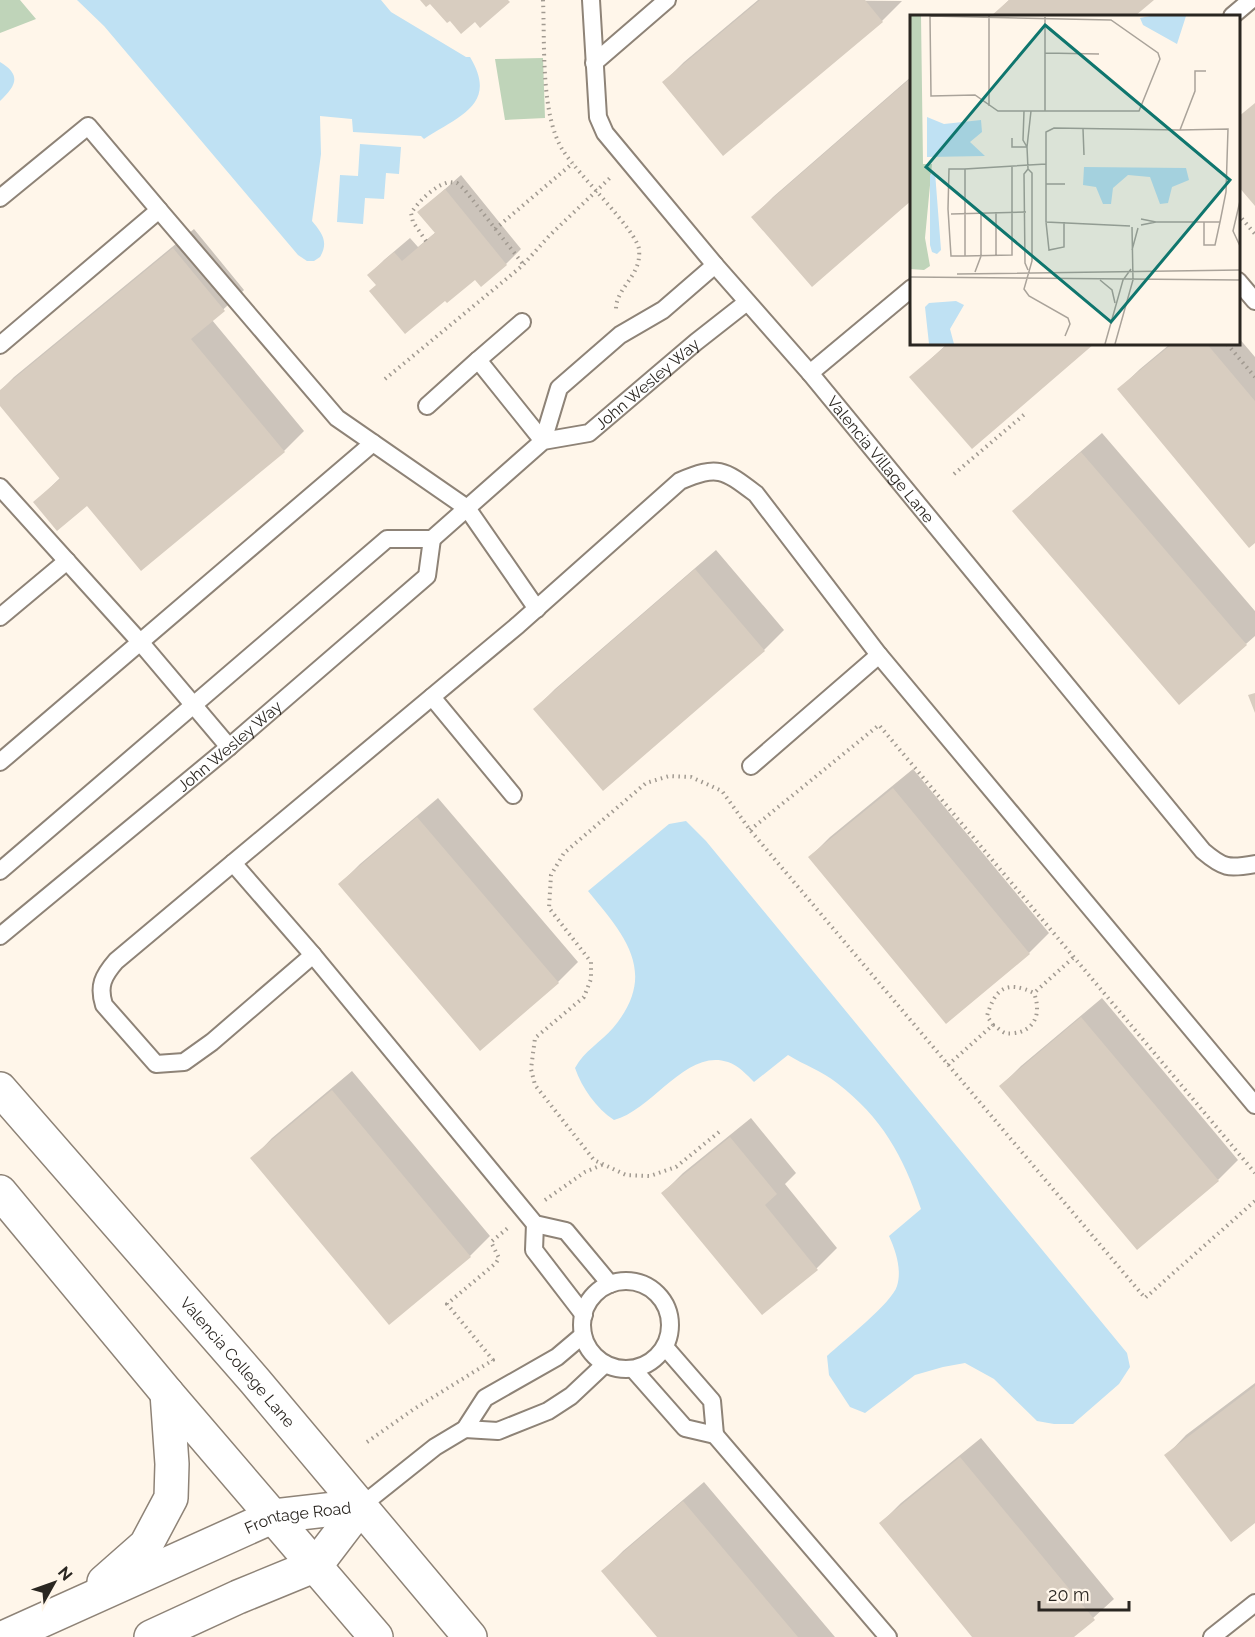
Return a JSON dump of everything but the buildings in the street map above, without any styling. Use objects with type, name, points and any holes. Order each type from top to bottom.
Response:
[{"type":"street","name":"Valencia College Lane","points":[[0,1089],[248,1372],[470,1637]]},
{"type":"street","points":[[0,1192],[167,1393],[376,1637]]},
{"type":"street","points":[[80,1603],[146,1545],[171,1498],[172,1464],[167,1393]]},
{"type":"street","name":"Frontage Road","points":[[5,1637],[274,1516],[362,1506]]},
{"type":"street","name":"Frontage Road","points":[[316,1565],[362,1506]]},
{"type":"street","points":[[151,1637],[238,1596],[316,1565]]},
{"type":"lane","name":"Valencia Village Lane","points":[[591,0],[598,117],[605,133],[715,265],[810,373],[1203,851],[1219,865],[1239,867],[1255,864]]},
{"type":"lane","points":[[594,63],[667,0]]},
{"type":"lane","points":[[1233,15],[1251,0]]},
{"type":"lane","points":[[0,198],[88,126],[338,418],[467,508],[537,609]]},
{"type":"lane","points":[[0,345],[159,210]]},
{"type":"lane","points":[[0,871],[387,539],[432,538],[543,441],[559,388],[620,335],[663,310],[715,265]]},
{"type":"lane","points":[[1240,282],[1255,301]]},
{"type":"lane","points":[[810,373],[910,290]]},
{"type":"lane","name":"John Wesley Way","points":[[543,441],[589,433],[747,302]]},
{"type":"lane","points":[[427,406],[522,322]]},
{"type":"lane","points":[[478,360],[543,441]]},
{"type":"lane","points":[[0,762],[373,443]]},
{"type":"lane","points":[[313,955],[212,1042],[184,1062],[156,1064],[104,1005],[100,993],[103,976],[116,962],[537,609],[680,482],[706,470],[731,475],[756,494],[879,655],[1255,1105]]},
{"type":"lane","points":[[0,486],[141,643],[229,747]]},
{"type":"lane","name":"John Wesley Way","points":[[0,936],[229,747],[427,576],[432,538]]},
{"type":"lane","points":[[0,617],[67,561]]},
{"type":"lane","points":[[751,766],[879,655]]},
{"type":"lane","points":[[432,697],[513,795]]},
{"type":"lane","points":[[233,863],[313,955],[535,1224],[566,1231],[610,1284]]},
{"type":"lane","points":[[535,1224],[534,1250],[584,1316]]},
{"type":"lane","points":[[623,1281],[636,1282],[649,1287],[667,1307],[670,1334],[665,1347],[646,1366],[618,1369],[605,1364],[595,1357],[583,1335],[584,1316],[590,1300],[598,1291],[610,1284],[623,1281]]},
{"type":"lane","points":[[362,1506],[435,1447],[465,1429],[485,1398],[557,1357],[583,1335]]},
{"type":"lane","points":[[665,1347],[712,1401],[715,1435],[888,1637]]},
{"type":"lane","points":[[465,1429],[498,1431],[548,1411],[571,1396],[605,1364]]},
{"type":"lane","points":[[633,1369],[685,1428],[715,1435]]},
{"type":"lane","points":[[1212,1637],[1255,1603]]},
{"type":"path","points":[[543,0],[548,103],[554,129],[563,151],[632,234],[639,252],[633,278],[620,291],[616,302],[616,315]]},
{"type":"path","points":[[384,379],[523,264],[549,235],[628,161]]},
{"type":"path","points":[[495,229],[573,163]]},
{"type":"path","points":[[426,241],[413,222],[411,213],[417,204],[436,188],[449,182],[457,183],[523,264]]},
{"type":"path","points":[[1240,214],[1255,234]]},
{"type":"path","points":[[1228,345],[1255,377]]},
{"type":"path","points":[[954,474],[1026,413]]},
{"type":"path","points":[[750,830],[879,725],[1255,1173]]},
{"type":"path","points":[[719,1132],[676,1167],[650,1176],[626,1175],[594,1160],[535,1084],[531,1069],[535,1038],[585,997],[591,979],[591,962],[549,908],[551,875],[564,853],[646,783],[669,776],[691,777],[722,791],[750,830],[1146,1298],[1255,1201]]},
{"type":"path","points":[[1035,993],[1074,957]]},
{"type":"path","points":[[1011,986],[1035,993],[1038,1012],[1035,1022],[1025,1030],[1005,1033],[993,1025],[987,1016],[992,1000],[1001,989],[1011,986]]},
{"type":"path","points":[[948,1065],[993,1025]]},
{"type":"path","points":[[540,1203],[570,1182],[603,1164]]},
{"type":"path","points":[[367,1442],[414,1409],[493,1360],[447,1305],[496,1263],[499,1258],[491,1242],[512,1225]]},
{"type":"green space","points":[[0,0],[20,0],[36,19],[0,33]]},
{"type":"green space","points":[[543,58],[545,118],[505,120],[495,59]]},
{"type":"water","points":[[77,0],[381,0],[391,12],[466,57],[470,57],[478,73],[480,87],[471,107],[461,116],[424,139],[421,136],[353,132],[352,119],[320,116],[321,154],[312,221],[321,234],[324,247],[320,257],[314,261],[307,261],[298,255],[104,26]]},
{"type":"water","points":[[0,62],[12,71],[14,81],[10,90],[0,101]]},
{"type":"water","points":[[360,144],[401,147],[399,174],[386,173],[384,199],[365,198],[363,224],[337,222],[340,175],[358,176]]},
{"type":"water","points":[[686,821],[706,841],[1127,1353],[1130,1367],[1119,1384],[1073,1424],[1037,1421],[994,1379],[965,1363],[915,1375],[865,1413],[850,1407],[829,1375],[827,1356],[877,1312],[893,1293],[897,1286],[899,1267],[889,1236],[921,1209],[907,1171],[879,1124],[853,1096],[831,1079],[788,1055],[754,1082],[732,1063],[713,1060],[684,1071],[629,1114],[614,1120],[601,1110],[586,1090],[575,1068],[613,1028],[627,1008],[634,990],[635,972],[632,956],[624,940],[588,891],[669,824]]}]
